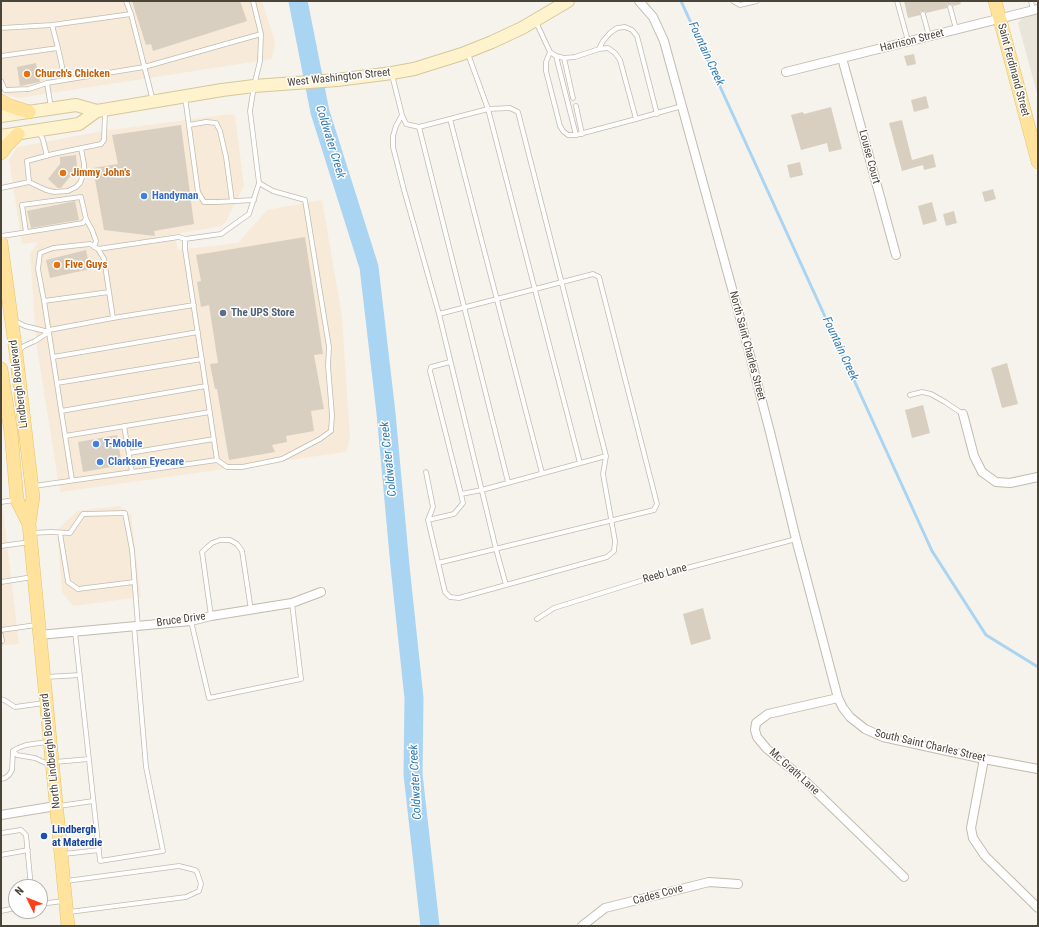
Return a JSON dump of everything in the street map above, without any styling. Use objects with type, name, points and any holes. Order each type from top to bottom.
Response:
[{"type":"main road","name":"West Washington Street","points":[[1,136],[79,124],[101,111],[153,101],[254,86],[337,80],[414,69],[467,52],[492,42],[522,28],[568,1]]},
{"type":"main road","name":"Saint Ferdinand Street","points":[[995,1],[1038,162]]},
{"type":"main road","points":[[1,101],[10,106],[29,112]]},
{"type":"main road","name":"West Washington Street","points":[[1,116],[76,105],[101,111]]},
{"type":"main road","points":[[1,154],[7,145],[18,134]]},
{"type":"main road","name":"Lindbergh Boulevard","points":[[1,243],[32,486],[33,497],[29,533],[33,577]]},
{"type":"main road","name":"Lindbergh Boulevard","points":[[1,369],[17,500],[29,533]]},
{"type":"main road","name":"North Lindbergh Boulevard","points":[[33,577],[67,918]]},
{"type":"street","name":"North Saint Charles Street","points":[[638,1],[652,16],[664,41],[740,317],[838,698]]},
{"type":"street","name":"Harrison Street","points":[[786,72],[1036,9]]},
{"type":"street","name":"Louise Court","points":[[842,58],[896,255]]},
{"type":"street","points":[[963,414],[974,456],[982,472],[996,482],[1010,483],[1038,476]]},
{"type":"street","name":"Bruce Drive","points":[[38,630],[75,632],[191,621],[211,616],[292,603],[321,592]]},
{"type":"street","name":"South Saint Charles Street","points":[[838,698],[850,717],[864,729],[882,737],[1038,769]]},
{"type":"street","name":"Mc Grath Lane","points":[[838,698],[768,714],[756,723],[755,730],[757,737],[767,749],[800,776],[904,877]]},
{"type":"street","points":[[984,759],[970,828],[973,838],[985,856],[1038,908]]},
{"type":"street","points":[[1,815],[56,806]]},
{"type":"street","name":"Cades Cove","points":[[582,926],[606,908],[613,906],[709,882],[738,884]]},
{"type":"lane","points":[[126,1],[131,14],[153,101]]},
{"type":"lane","points":[[96,248],[179,237],[186,239],[221,234],[249,214],[259,183],[250,111],[260,61],[261,34],[253,1]]},
{"type":"lane","points":[[733,1],[740,5],[757,1]]},
{"type":"lane","points":[[897,1],[908,42]]},
{"type":"lane","points":[[1031,1],[1036,9]]},
{"type":"lane","points":[[950,7],[956,29]]},
{"type":"lane","points":[[1,28],[52,25],[131,14]]},
{"type":"lane","points":[[923,14],[929,36]]},
{"type":"lane","points":[[535,20],[550,52],[556,56],[564,58],[575,57],[599,49],[608,48],[615,53],[620,60],[636,120]]},
{"type":"lane","points":[[52,25],[65,80]]},
{"type":"lane","points":[[599,49],[610,33],[617,28],[625,27],[632,30],[637,36],[658,114]]},
{"type":"lane","points":[[1,81],[5,90],[29,88],[65,80],[144,67],[261,34]]},
{"type":"lane","points":[[1,56],[58,48]]},
{"type":"lane","points":[[467,52],[488,109],[580,463]]},
{"type":"lane","points":[[550,52],[546,62],[546,71],[560,126],[568,135],[582,134],[658,114],[682,106]]},
{"type":"lane","points":[[556,56],[576,135]]},
{"type":"lane","points":[[564,58],[574,98]]},
{"type":"lane","points":[[392,73],[402,115],[406,124],[419,127],[488,109],[510,108],[518,112],[606,456],[602,474],[615,540],[614,551],[607,557],[459,598],[450,597],[445,592],[428,520],[432,507],[426,472]]},
{"type":"lane","points":[[47,84],[51,109]]},
{"type":"lane","points":[[185,97],[198,192],[204,202],[254,200]]},
{"type":"lane","points":[[576,106],[582,134]]},
{"type":"lane","points":[[29,182],[27,161],[101,144],[104,140],[101,111]]},
{"type":"lane","points":[[402,115],[393,136],[393,148],[439,314],[506,585]]},
{"type":"lane","points":[[450,119],[542,473]]},
{"type":"lane","points":[[189,125],[206,122],[216,124],[218,127],[226,157],[232,201]]},
{"type":"lane","points":[[419,127],[508,482]]},
{"type":"lane","points":[[39,130],[43,140],[46,156]]},
{"type":"lane","points":[[1,188],[29,182],[54,192],[68,191],[76,187],[80,183],[84,173],[81,148]]},
{"type":"lane","points":[[32,486],[217,460],[227,467],[242,467],[282,459],[320,439],[331,431],[332,415],[328,366],[329,347],[305,200],[273,191],[259,183]]},
{"type":"lane","points":[[26,232],[22,205],[81,197],[86,219],[96,241],[96,248]]},
{"type":"lane","points":[[1,236],[83,223],[86,219]]},
{"type":"lane","points":[[186,239],[185,249],[217,460]]},
{"type":"lane","points":[[72,480],[38,268],[40,253],[52,248],[90,244],[96,248],[104,259],[113,318]]},
{"type":"lane","points":[[438,563],[654,510],[657,504],[599,277],[593,274],[439,314]]},
{"type":"lane","points":[[44,302],[109,292]]},
{"type":"lane","points":[[11,318],[25,326],[49,331],[113,318],[194,305]]},
{"type":"lane","points":[[16,353],[24,346],[35,341],[49,331]]},
{"type":"lane","points":[[53,357],[198,332]]},
{"type":"lane","points":[[57,383],[202,359]]},
{"type":"lane","points":[[428,520],[454,514],[463,503],[430,371],[432,367],[450,362]]},
{"type":"lane","points":[[61,411],[206,386]]},
{"type":"lane","points":[[910,395],[922,392],[931,394],[963,414]]},
{"type":"lane","points":[[65,436],[210,412]]},
{"type":"lane","points":[[124,426],[132,472]]},
{"type":"lane","points":[[129,453],[214,439]]},
{"type":"lane","points":[[461,494],[482,490],[606,456]]},
{"type":"lane","points":[[1,502],[17,500]]},
{"type":"lane","points":[[1,546],[29,533],[70,533],[83,514],[125,513],[132,556],[146,767],[164,851],[100,861],[75,632]]},
{"type":"lane","points":[[60,533],[68,582],[78,589],[134,582]]},
{"type":"lane","name":"Reeb Lane","points":[[537,619],[554,608],[653,577],[796,539]]},
{"type":"lane","points":[[211,616],[202,552],[212,543],[220,540],[230,540],[237,544],[242,551],[251,610]]},
{"type":"lane","points":[[1,582],[33,577]]},
{"type":"lane","points":[[191,621],[210,698],[301,679],[292,603]]},
{"type":"lane","points":[[1,630],[38,630]]},
{"type":"lane","points":[[1,635],[1,641]]},
{"type":"lane","points":[[44,677],[80,674]]},
{"type":"lane","points":[[1,699],[15,707],[46,702]]},
{"type":"lane","points":[[1,704],[9,703]]},
{"type":"lane","points":[[1,779],[9,775],[12,770],[13,752],[18,748],[26,744],[50,741]]},
{"type":"lane","points":[[13,752],[52,764],[89,758]]},
{"type":"lane","points":[[56,806],[93,801]]},
{"type":"lane","points":[[1,833],[21,830],[26,835],[30,879]]},
{"type":"lane","points":[[1,855],[28,850]]},
{"type":"lane","points":[[61,855],[99,850]]},
{"type":"lane","points":[[48,908],[67,918],[186,897],[199,890],[201,884],[195,870],[179,866],[64,882]]},
{"type":"shaded area","points":[[1,1],[262,1],[275,42],[272,59],[19,98],[6,95],[1,91]]},
{"type":"shaded area","points":[[1038,13],[1038,97],[1018,23],[1022,18]]},
{"type":"shaded area","points":[[231,114],[235,116],[244,186],[226,221],[222,226],[158,237],[176,241],[178,250],[238,243],[267,210],[322,200],[342,317],[350,439],[346,452],[60,492],[37,348],[30,254],[38,242],[22,244],[9,160],[17,147],[103,131]]},
{"type":"shaded area","points":[[1,493],[19,644],[1,646]]},
{"type":"shaded area","points":[[120,506],[131,515],[141,597],[73,606],[62,592],[57,530],[77,511]]},
{"type":"building","points":[[132,1],[240,1],[247,21],[153,51],[151,44],[146,45]]},
{"type":"building","points":[[904,1],[960,1],[961,4],[953,6],[952,4],[949,4],[947,5],[947,8],[926,13],[925,11],[922,11],[920,12],[920,15],[908,18]]},
{"type":"building","points":[[914,54],[916,64],[907,66],[904,56]]},
{"type":"building","points":[[36,63],[40,82],[20,86],[17,67]]},
{"type":"building","points":[[926,96],[929,108],[914,112],[911,100]]},
{"type":"building","points":[[831,107],[842,149],[829,152],[827,143],[801,150],[791,115],[803,112],[804,114]]},
{"type":"building","points":[[902,120],[912,160],[933,154],[936,167],[924,170],[923,165],[902,171],[889,123]]},
{"type":"building","name":"Handyman","points":[[181,125],[194,224],[154,231],[155,236],[104,230],[93,168],[118,164],[112,135]]},
{"type":"building","name":"Jimmy John's","points":[[76,155],[77,168],[61,188],[58,188],[48,179],[60,164],[60,157]]},
{"type":"building","points":[[800,162],[803,175],[790,178],[787,165]]},
{"type":"building","points":[[993,189],[996,199],[985,202],[982,192]]},
{"type":"building","points":[[75,201],[79,220],[31,228],[27,211]]},
{"type":"building","points":[[932,202],[937,221],[923,225],[918,206]]},
{"type":"building","points":[[954,211],[957,223],[946,226],[943,214]]},
{"type":"building","points":[[305,237],[323,354],[314,355],[324,409],[311,411],[314,431],[286,436],[287,442],[272,445],[275,452],[229,460],[217,389],[215,389],[210,364],[218,363],[209,305],[201,307],[197,282],[201,281],[196,255]]},
{"type":"building","points":[[86,250],[90,269],[50,278],[46,260]]},
{"type":"building","points":[[1007,363],[1018,404],[1002,408],[991,368]]},
{"type":"building","points":[[923,405],[930,433],[912,438],[905,410]]},
{"type":"building","points":[[117,435],[122,465],[83,472],[78,442]]},
{"type":"building","points":[[703,608],[711,639],[691,645],[683,614]]},
{"type":"waterway","name":"Coldwater Creek","points":[[298,1],[320,112],[369,267],[386,413],[414,698],[413,774],[430,926]]},
{"type":"waterway","name":"Fountain Creek","points":[[681,1],[932,551],[986,635],[1038,667]]},
{"type":"place","name":"Church's Chicken","points":[[27,74]]},
{"type":"place","name":"Jimmy John's","points":[[63,173]]},
{"type":"place","name":"Handyman","points":[[144,196]]},
{"type":"place","name":"Five Guys","points":[[57,265]]},
{"type":"place","name":"The UPS Store","points":[[223,313]]},
{"type":"place","name":"T-Mobile","points":[[96,444]]},
{"type":"place","name":"Clarkson Eyecare","points":[[100,462]]},
{"type":"place","name":"Lindbergh at Materdie","points":[[44,836]]}]
